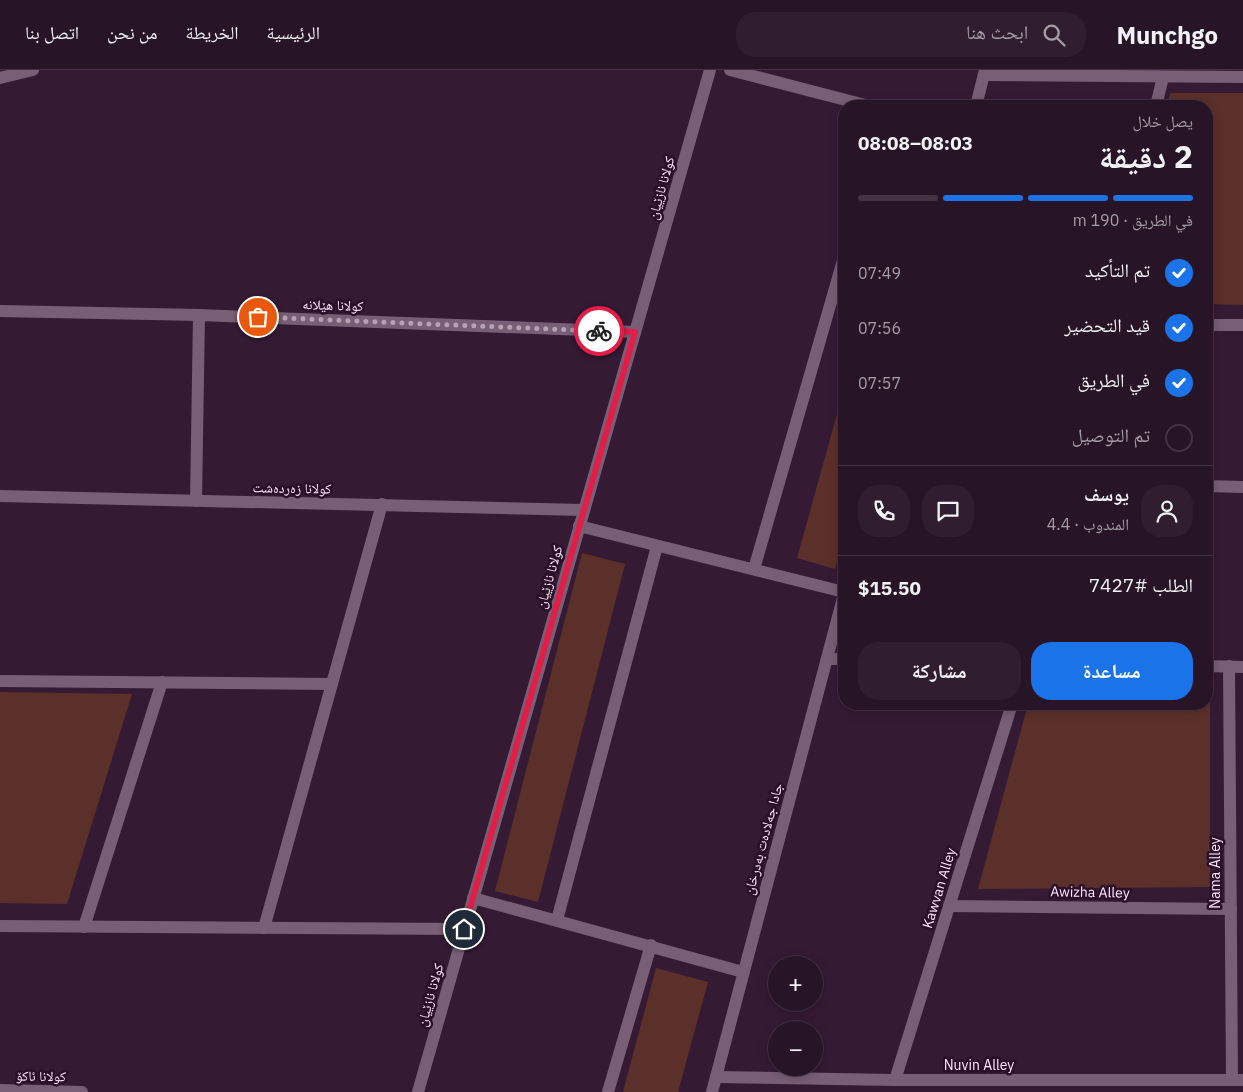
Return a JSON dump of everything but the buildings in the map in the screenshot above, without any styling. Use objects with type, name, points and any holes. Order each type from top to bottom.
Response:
[{"type":"street","points":[[0,78],[33,70]]},
{"type":"street","name":"کولانا نازێیان","points":[[418,1092],[710,70]]},
{"type":"street","points":[[730,70],[846,100]]},
{"type":"street","points":[[977,100],[984,72],[1243,77]]},
{"type":"street","points":[[1157,100],[1163,76]]},
{"type":"street","points":[[754,569],[838,278]]},
{"type":"street","name":"کولانا هێلانە","points":[[0,310],[199,315],[635,332]]},
{"type":"street","points":[[196,501],[199,315]]},
{"type":"street","points":[[1213,325],[1243,325]]},
{"type":"street","points":[[1213,486],[1243,487]]},
{"type":"street","name":"کولانا زەردەشت","points":[[0,496],[584,510]]},
{"type":"street","points":[[264,928],[382,504]]},
{"type":"street","points":[[579,526],[838,591]]},
{"type":"street","points":[[557,920],[657,546]]},
{"type":"street","name":"جادا جەلادەت بەدرخان","points":[[712,1092],[838,616]]},
{"type":"street","points":[[827,659],[838,659]]},
{"type":"street","points":[[1213,666],[1243,667]]},
{"type":"street","name":"Nama Alley","points":[[1229,666],[1231,909],[1237,1080]]},
{"type":"street","points":[[0,681],[331,684]]},
{"type":"street","points":[[84,926],[162,682]]},
{"type":"street","name":"Kawvan Alley","points":[[895,1080],[1010,710]]},
{"type":"street","points":[[473,898],[651,945],[743,972]]},
{"type":"street","name":"Awizha Alley","points":[[949,906],[1231,909]]},
{"type":"street","points":[[0,926],[464,929]]},
{"type":"street","points":[[608,1092],[651,945]]},
{"type":"street","name":"Nuvin Alley","points":[[716,1077],[895,1080],[1017,1086],[1237,1080]]},
{"type":"street","name":"کولانا ئاکۆ","points":[[0,1090],[82,1092]]},
{"type":"shaded area","points":[[1170,93],[1243,93],[1243,305],[1213,304],[1213,100],[1168,100]]},
{"type":"shaded area","points":[[838,411],[838,559],[835,569],[797,558]]},
{"type":"shaded area","points":[[582,553],[625,564],[538,902],[495,891]]},
{"type":"shaded area","points":[[0,692],[132,694],[67,904],[0,903]]},
{"type":"shaded area","points":[[1026,710],[1210,710],[1210,887],[978,889]]},
{"type":"shaded area","points":[[656,968],[708,982],[678,1092],[623,1092]]},
{"type":"way so far","points":[[258,317],[599,331]]},
{"type":"route","points":[[464,929],[635,332],[599,331]]}]
